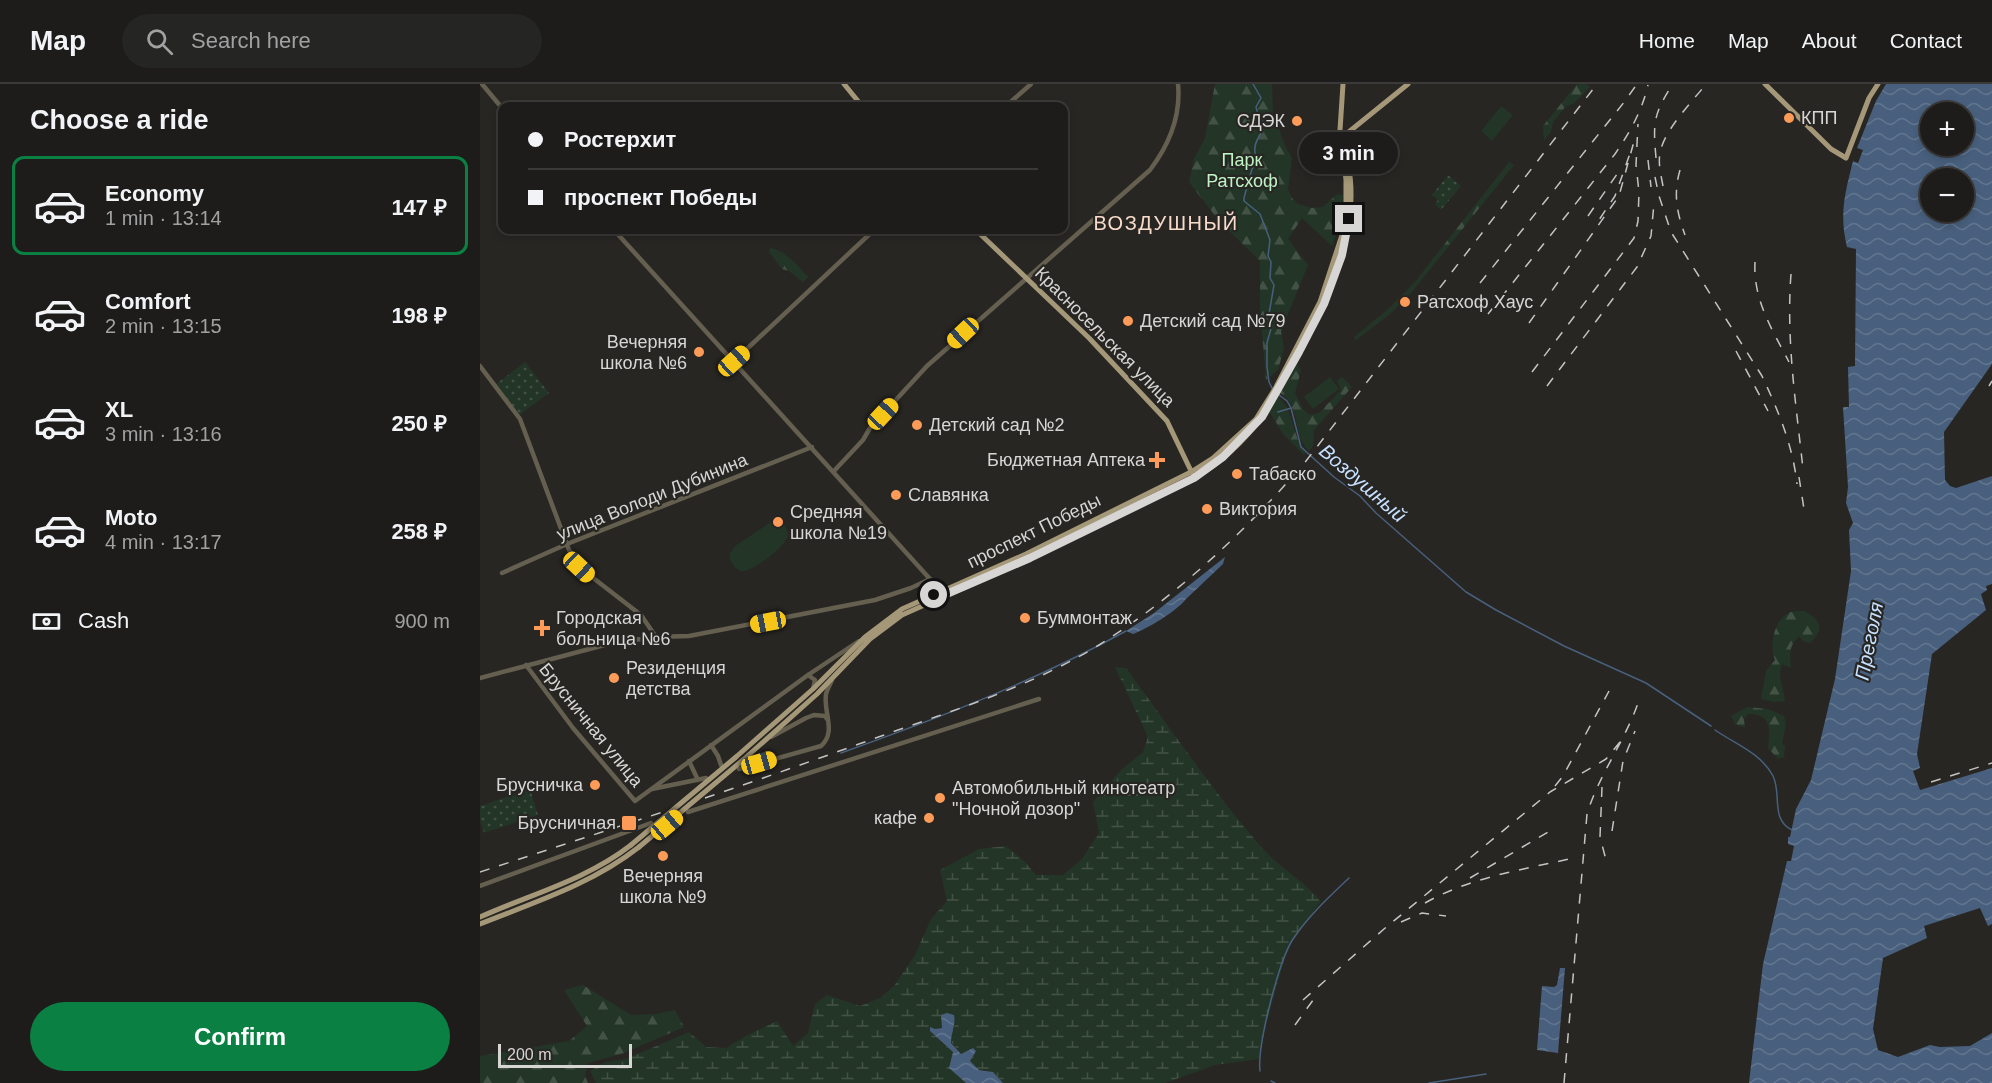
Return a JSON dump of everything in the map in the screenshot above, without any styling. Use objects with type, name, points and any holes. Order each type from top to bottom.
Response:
[{"type":"main road","points":[[843,84],[859,102]]},
{"type":"main road","name":"проспект Победы","points":[[480,917],[580,876],[610,860],[631,845],[813,689],[865,637],[902,609],[1030,558],[1193,475],[1223,457],[1261,415],[1278,388],[1320,302],[1343,232],[1346,180],[1340,121],[1343,84]]},
{"type":"main road","points":[[1340,121],[1344,126],[1352,129],[1408,84]]},
{"type":"main road","points":[[1765,84],[1831,149],[1846,158],[1866,106],[1878,84]]},
{"type":"main road","name":"проспект Победы","points":[[1297,351],[1324,304],[1347,236],[1351,193],[1345,140],[1346,135],[1352,129]]},
{"type":"main road","name":"Красносельская улица","points":[[980,234],[1089,338],[1167,421],[1193,475]]},
{"type":"main road","name":"проспект Победы","points":[[480,924],[583,883],[614,866],[767,740],[881,630],[934,597]]},
{"type":"street","points":[[482,84],[498,103]]},
{"type":"street","points":[[1010,102],[1030,84]]},
{"type":"street","points":[[834,471],[927,366],[1150,170],[1162,155],[1170,138],[1179,98],[1178,84]]},
{"type":"street","points":[[618,234],[943,593]]},
{"type":"street","points":[[734,361],[870,234]]},
{"type":"street","points":[[480,366],[520,419],[567,544],[579,567],[641,615],[656,637]]},
{"type":"street","name":"улица Володи Дубинина","points":[[502,573],[567,544],[812,447]]},
{"type":"street","points":[[480,678],[612,643],[656,637],[689,636],[875,600],[930,579]]},
{"type":"street","points":[[930,579],[934,597]]},
{"type":"street","points":[[652,789],[808,675],[865,637]]},
{"type":"street","name":"Брусничная улица","points":[[526,665],[573,728],[635,801],[652,789]]},
{"type":"street","points":[[808,675],[815,680],[813,689]]},
{"type":"street","points":[[739,769],[821,746],[828,738],[826,697],[833,678]]},
{"type":"street","points":[[688,812],[1039,699]]},
{"type":"street","points":[[767,740],[814,715],[825,716],[827,719]]},
{"type":"street","points":[[711,745],[718,756],[720,765]]},
{"type":"street","points":[[689,762],[698,780]]},
{"type":"street","points":[[652,789],[706,778]]},
{"type":"street","points":[[480,885],[651,824]]},
{"type":"green space","name":"Парк Ратсхоф","points":[[1215,84],[1272,84],[1273,114],[1292,158],[1288,189],[1292,198],[1298,204],[1311,208],[1323,207],[1337,194],[1344,195],[1338,229],[1332,246],[1302,218],[1288,239],[1308,265],[1281,331],[1284,348],[1278,370],[1266,380],[1260,309],[1260,261],[1219,221],[1189,182],[1194,159],[1205,138]]},
{"type":"green space","points":[[1577,84],[1586,84],[1590,87],[1573,104],[1566,106],[1553,122],[1551,132],[1544,140],[1543,126]]},
{"type":"green space","points":[[1501,106],[1513,115],[1492,141],[1481,131]]},
{"type":"green space","points":[[1509,162],[1514,165],[1411,293],[1390,314],[1356,340],[1354,337],[1387,310],[1414,283]]},
{"type":"green space","points":[[1448,175],[1461,186],[1441,210],[1435,204],[1438,200],[1432,195]]},
{"type":"green space","points":[[770,248],[786,255],[808,277],[803,282],[789,271],[782,269],[769,252]]},
{"type":"green space","points":[[525,362],[549,393],[519,415],[496,384]]},
{"type":"green space","points":[[1297,364],[1301,370],[1295,393],[1303,409],[1310,415],[1319,413],[1341,390],[1337,381],[1342,377],[1352,387],[1314,430],[1313,445],[1309,451],[1300,437],[1291,406],[1280,393]]},
{"type":"green space","points":[[1330,377],[1339,389],[1313,409],[1304,397]]},
{"type":"green space","points":[[1277,396],[1291,416],[1301,447],[1306,453],[1304,455],[1283,434],[1269,411]]},
{"type":"green space","points":[[774,520],[782,522],[788,533],[783,545],[749,570],[737,569],[730,560],[730,553],[735,546]]},
{"type":"green space","points":[[1804,611],[1814,617],[1819,629],[1810,643],[1803,641],[1799,636],[1795,640],[1790,651],[1791,668],[1782,664],[1780,678],[1785,701],[1774,702],[1761,699],[1766,671],[1775,660],[1773,641],[1776,627],[1789,613]]},
{"type":"green space","points":[[1115,667],[1126,668],[1210,783],[1263,849],[1321,901],[1292,940],[1265,1027],[1259,1059],[1215,1065],[1165,1083],[1003,1083],[993,1073],[979,1070],[951,1042],[951,1032],[956,1023],[930,1031],[953,1052],[955,1070],[966,1083],[596,1083],[590,1071],[605,1062],[626,1059],[689,1032],[706,1047],[726,1048],[777,1021],[793,1046],[808,1033],[815,1004],[827,995],[860,1006],[880,998],[894,986],[915,955],[931,919],[947,901],[940,870],[979,849],[1006,846],[1036,875],[1063,875],[1082,859],[1099,833],[1093,802],[1122,769],[1143,752],[1148,737]]},
{"type":"green space","points":[[1747,707],[1768,709],[1784,716],[1786,725],[1782,743],[1785,747],[1784,757],[1778,759],[1768,748],[1769,729],[1762,717],[1748,714],[1744,719],[1745,728],[1735,724],[1731,716]]},
{"type":"green space","points":[[530,789],[538,815],[484,833],[480,820],[480,806]]},
{"type":"green space","points":[[583,985],[631,1015],[656,1014],[675,1010],[684,1027],[624,1053],[588,1063],[585,1076],[588,1083],[480,1083],[480,1056],[569,1041],[587,1026],[564,990]]},
{"type":"water","name":"Преголя","points":[[1886,84],[1992,84],[1992,364],[1944,432],[1945,480],[1950,486],[1956,488],[1992,476],[1992,584],[1986,586],[1987,590],[1981,594],[1986,610],[1932,654],[1917,754],[1920,768],[1913,771],[1920,790],[1992,768],[1992,924],[1988,926],[1980,908],[1924,926],[1927,938],[1883,958],[1873,1029],[1878,1050],[1898,1057],[1930,1045],[1970,1046],[1992,1033],[1992,1083],[1749,1083],[1763,964],[1787,861],[1791,861],[1794,846],[1788,844],[1788,837],[1790,837],[1796,809],[1811,780],[1835,679],[1851,571],[1849,530],[1853,523],[1846,503],[1848,487],[1843,407],[1849,407],[1848,367],[1855,366],[1856,249],[1847,247],[1843,214],[1853,161],[1858,163],[1863,150],[1857,148],[1876,101]]},
{"type":"water","points":[[1225,557],[1223,564],[1169,614],[1133,634],[1126,631],[1154,613]]},
{"type":"water","points":[[1560,968],[1565,968],[1558,1053],[1537,1050],[1542,986],[1557,985]]},
{"type":"water","points":[[947,1013],[954,1015],[951,1043],[961,1054],[973,1048],[976,1051],[970,1061],[979,1070],[993,1072],[1003,1083],[966,1083],[949,1068],[953,1052],[930,1031],[930,1027],[942,1028],[941,1015]]},
{"type":"waterway","name":"Воздушный","points":[[1253,84],[1261,98],[1256,107],[1259,118],[1264,123],[1255,148],[1257,163],[1252,169],[1244,201],[1260,214],[1270,240],[1268,256],[1271,262],[1270,278],[1274,285],[1269,314],[1272,325],[1267,343],[1267,367],[1269,382],[1273,390]]},
{"type":"waterway","name":"Воздушный","points":[[1279,395],[1287,401],[1291,408],[1301,447],[1334,477],[1360,496],[1376,513],[1466,592],[1564,646],[1646,683],[1711,726]]},
{"type":"waterway","points":[[1278,412],[1291,408]]},
{"type":"waterway","points":[[841,753],[986,698],[1126,631]]},
{"type":"waterway","name":"Воздушный","points":[[1715,730],[1755,755],[1768,768],[1775,783],[1781,819],[1792,830]]},
{"type":"waterway","points":[[1260,1071],[1265,1024],[1287,950],[1306,922],[1349,878]]},
{"type":"waterway","points":[[1429,1083],[1486,1074]]},
{"type":"waterway","points":[[1271,1081],[1275,1083]]},
{"type":"railway","points":[[705,798],[950,712],[1051,671],[1128,626],[1183,584],[1235,537],[1306,461],[1597,84]]},
{"type":"railway","points":[[1480,283],[1637,84]]},
{"type":"railway","points":[[1656,158],[1656,119],[1661,103],[1673,84]]},
{"type":"railway","points":[[1663,186],[1659,161],[1663,144],[1679,117],[1706,84]]},
{"type":"railway","points":[[1488,314],[1615,154],[1635,121],[1648,85]]},
{"type":"railway","points":[[1532,372],[1634,238],[1638,221],[1639,192],[1636,165],[1638,124]]},
{"type":"railway","points":[[1529,323],[1619,196],[1633,145],[1615,196],[1597,223]]},
{"type":"railway","points":[[1648,160],[1651,187]]},
{"type":"railway","points":[[1588,216],[1622,167]]},
{"type":"railway","points":[[1680,170],[1677,203],[1685,235]]},
{"type":"railway","points":[[1655,177],[1671,232],[1762,376],[1784,428],[1797,484]]},
{"type":"railway","points":[[1547,386],[1637,267],[1651,236],[1654,203]]},
{"type":"railway","points":[[1755,262],[1760,302],[1789,362]]},
{"type":"railway","points":[[1791,274],[1791,348],[1803,469]]},
{"type":"railway","points":[[1736,351],[1768,411]]},
{"type":"railway","points":[[1989,386],[1992,381]]},
{"type":"railway","points":[[1799,477],[1804,509]]},
{"type":"railway","points":[[1555,786],[1563,776],[1609,691]]},
{"type":"railway","points":[[1564,1083],[1587,814],[1598,785],[1634,715],[1639,700]]},
{"type":"railway","points":[[1612,831],[1623,761],[1635,731]]},
{"type":"railway","points":[[1303,1000],[1384,929],[1550,792],[1606,759],[1624,737]]},
{"type":"railway","points":[[1931,782],[1992,763]]},
{"type":"railway","points":[[1602,787],[1600,837],[1606,860]]},
{"type":"railway","points":[[480,872],[666,811]]},
{"type":"railway","points":[[1470,878],[1548,832]]},
{"type":"railway","points":[[1425,903],[1477,881],[1569,859]]},
{"type":"railway","points":[[1401,922],[1422,913],[1446,916]]},
{"type":"railway","points":[[1295,1025],[1316,996]]},
{"type":"place","name":"КПП","points":[[1789,118]]},
{"type":"place","name":"СДЭК","points":[[1297,121]]},
{"type":"place","name":"Ратсхоф Хаус","points":[[1405,302]]},
{"type":"place","name":"Детский сад №79","points":[[1128,321]]},
{"type":"place","name":"Вечерняя школа №6","points":[[699,352]]},
{"type":"place","name":"Детский сад №2","points":[[917,425]]},
{"type":"place","name":"Бюджетная Аптека","points":[[1157,460]]},
{"type":"place","name":"Табаско","points":[[1237,474]]},
{"type":"place","name":"Славянка","points":[[896,495]]},
{"type":"place","name":"Виктория","points":[[1207,509]]},
{"type":"place","name":"Средняя школа №19","points":[[778,522]]},
{"type":"place","name":"Буммонтаж","points":[[1025,618]]},
{"type":"place","name":"Городская больница №6","points":[[542,628]]},
{"type":"place","name":"Резиденция детства","points":[[614,678]]},
{"type":"place","name":"Брусничка","points":[[595,785]]},
{"type":"place","name":"Автомобильный кинотеатр \"Ночной дозор\"","points":[[940,798]]},
{"type":"place","name":"кафе","points":[[929,818]]},
{"type":"place","name":"Брусничная","points":[[629,823]]},
{"type":"place","name":"Вечерняя школа №9","points":[[663,856]]},
{"type":"district","name":"ВОЗДУШНЫЙ","points":[[1166,223]]},
{"type":"route","points":[[934,595],[935,599],[1030,558],[1194,478],[1223,457],[1262,417],[1279,390],[1324,304],[1342,255],[1349,219]]}]
